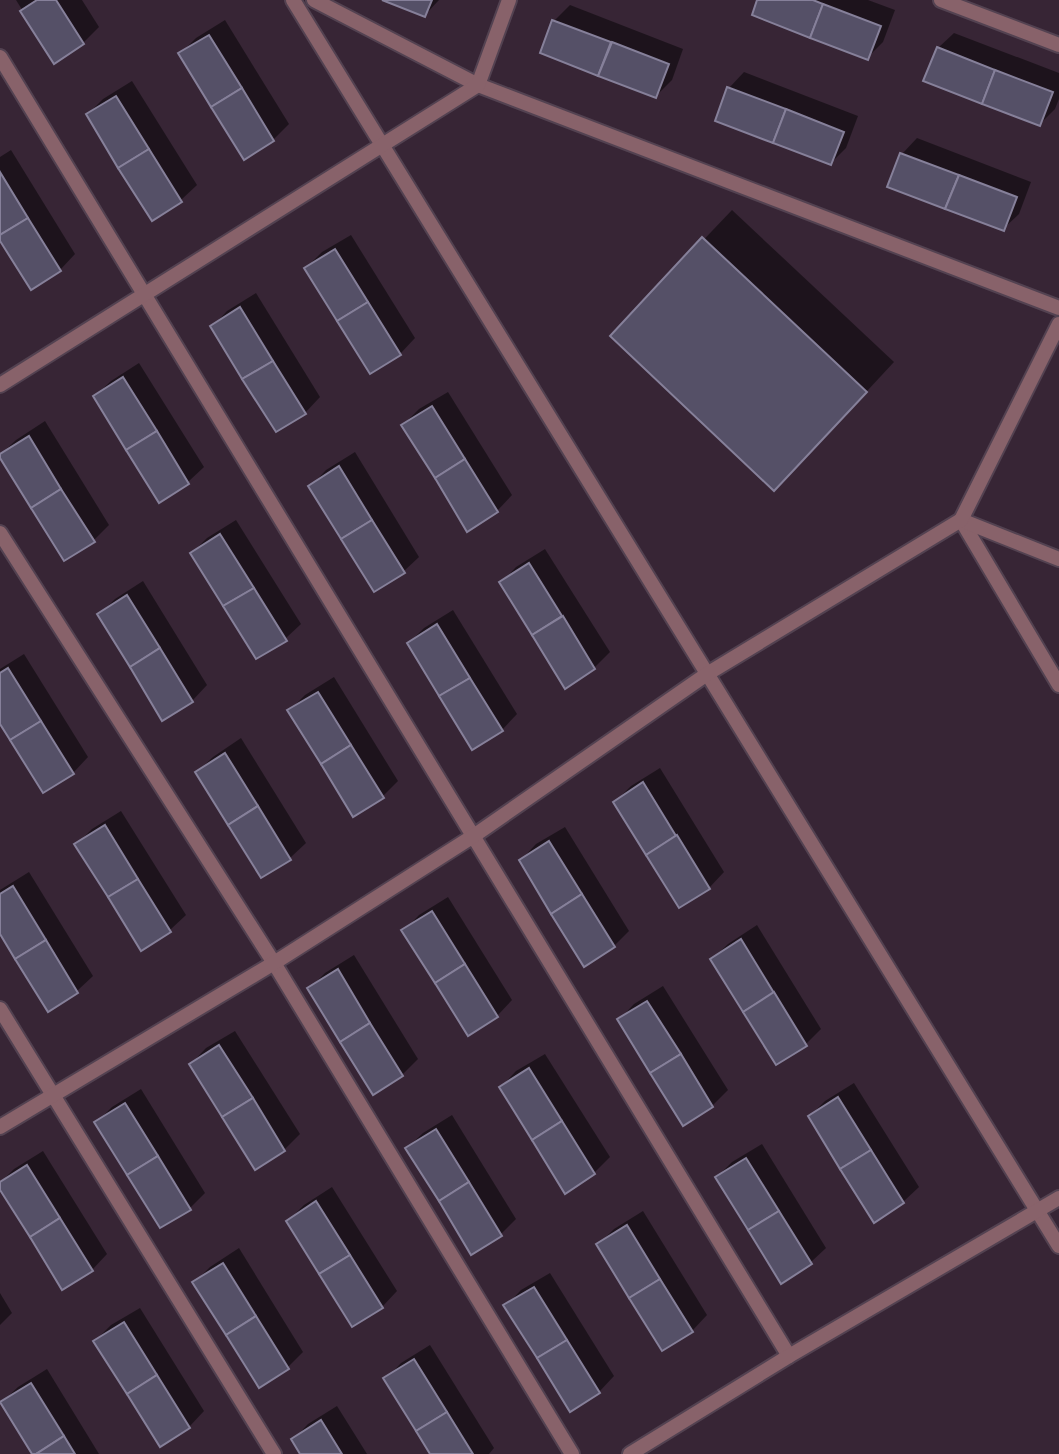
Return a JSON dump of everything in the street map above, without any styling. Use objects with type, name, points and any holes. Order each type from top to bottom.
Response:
[{"type":"street","points":[[293,0],[1059,1246]]},
{"type":"street","points":[[314,0],[478,85],[1059,308]]},
{"type":"street","points":[[0,385],[478,85],[509,0]]},
{"type":"street","points":[[941,0],[1059,45]]},
{"type":"street","points":[[0,57],[789,1356]]},
{"type":"street","points":[[0,1127],[274,963],[475,835],[707,674],[961,520],[1059,324]]},
{"type":"street","points":[[961,520],[1059,559]]},
{"type":"street","points":[[961,520],[1059,685]]},
{"type":"street","points":[[0,533],[274,963],[572,1454]]},
{"type":"street","points":[[0,1010],[274,1454]]},
{"type":"street","points":[[630,1454],[789,1356],[1059,1198]]},
{"type":"building","points":[[37,0],[56,0],[84,44],[54,64],[20,11]]},
{"type":"building","points":[[382,0],[432,0],[425,17]]},
{"type":"building","points":[[757,0],[813,0],[823,4],[810,38],[752,15]]},
{"type":"building","points":[[823,4],[881,26],[868,60],[810,38]]},
{"type":"building","points":[[552,20],[611,42],[598,76],[540,53]]},
{"type":"building","points":[[209,35],[242,88],[211,107],[178,53]]},
{"type":"building","points":[[612,42],[669,64],[656,98],[598,76]]},
{"type":"building","points":[[937,47],[995,70],[982,104],[923,81]]},
{"type":"building","points":[[995,70],[1053,92],[1040,126],[982,104]]},
{"type":"building","points":[[727,87],[786,109],[773,143],[715,121]]},
{"type":"building","points":[[242,88],[274,141],[244,160],[211,107]]},
{"type":"building","points":[[116,96],[149,149],[118,168],[86,114]]},
{"type":"building","points":[[786,109],[844,132],[831,165],[773,143]]},
{"type":"building","points":[[149,149],[182,202],[152,221],[118,168]]},
{"type":"building","points":[[900,153],[959,175],[945,209],[887,187]]},
{"type":"building","points":[[0,172],[28,218],[0,235]]},
{"type":"building","points":[[959,175],[1017,197],[1004,231],[945,209]]},
{"type":"building","points":[[28,218],[61,271],[31,290],[0,241],[0,235]]},
{"type":"building","points":[[702,237],[867,392],[774,491],[610,336]]},
{"type":"building","points":[[335,249],[368,302],[337,321],[304,268]]},
{"type":"building","points":[[368,302],[401,355],[370,374],[337,321]]},
{"type":"building","points":[[240,307],[273,361],[242,379],[210,326]]},
{"type":"building","points":[[273,361],[306,414],[276,432],[242,379]]},
{"type":"building","points":[[123,377],[157,431],[126,450],[93,396]]},
{"type":"building","points":[[432,406],[465,459],[435,478],[401,425]]},
{"type":"building","points":[[157,431],[189,484],[159,503],[126,450]]},
{"type":"building","points":[[29,436],[61,489],[31,508],[0,458],[0,454]]},
{"type":"building","points":[[465,459],[498,512],[467,532],[435,478]]},
{"type":"building","points":[[339,466],[372,520],[341,539],[308,486]]},
{"type":"building","points":[[61,489],[95,542],[64,561],[31,508]]},
{"type":"building","points":[[372,520],[405,573],[374,592],[341,539]]},
{"type":"building","points":[[220,534],[254,588],[223,606],[190,553]]},
{"type":"building","points":[[529,563],[562,616],[532,635],[499,582]]},
{"type":"building","points":[[254,588],[287,641],[256,659],[223,606]]},
{"type":"building","points":[[127,595],[160,648],[130,667],[97,614]]},
{"type":"building","points":[[563,616],[595,669],[565,689],[532,635]]},
{"type":"building","points":[[437,624],[470,678],[439,696],[407,643]]},
{"type":"building","points":[[160,648],[193,702],[162,721],[130,667]]},
{"type":"building","points":[[8,668],[41,721],[10,740],[0,724],[0,673]]},
{"type":"building","points":[[470,678],[503,731],[472,750],[439,696]]},
{"type":"building","points":[[318,692],[351,745],[321,764],[287,710]]},
{"type":"building","points":[[41,721],[74,774],[43,793],[10,740]]},
{"type":"building","points":[[351,745],[384,798],[353,817],[321,764]]},
{"type":"building","points":[[225,753],[258,806],[228,825],[195,772]]},
{"type":"building","points":[[643,782],[676,836],[646,855],[613,802]]},
{"type":"building","points":[[258,806],[291,860],[261,878],[228,825]]},
{"type":"building","points":[[105,825],[138,879],[108,897],[74,844]]},
{"type":"building","points":[[677,835],[710,889],[679,908],[646,855]]},
{"type":"building","points":[[549,841],[582,894],[551,914],[519,860]]},
{"type":"building","points":[[138,879],[171,932],[141,951],[108,897]]},
{"type":"building","points":[[13,886],[46,940],[15,959],[0,934],[0,894]]},
{"type":"building","points":[[582,894],[615,947],[584,967],[551,914]]},
{"type":"building","points":[[432,911],[465,964],[435,983],[401,930]]},
{"type":"building","points":[[741,939],[774,993],[743,1012],[710,959]]},
{"type":"building","points":[[46,940],[78,993],[48,1012],[15,959]]},
{"type":"building","points":[[465,964],[498,1017],[468,1036],[435,983]]},
{"type":"building","points":[[338,969],[370,1023],[340,1042],[307,988]]},
{"type":"building","points":[[774,992],[807,1046],[776,1065],[743,1012]]},
{"type":"building","points":[[647,1001],[681,1054],[650,1073],[617,1019]]},
{"type":"building","points":[[370,1023],[403,1076],[373,1095],[340,1042]]},
{"type":"building","points":[[219,1045],[253,1098],[222,1117],[189,1064]]},
{"type":"building","points":[[681,1054],[713,1107],[683,1126],[650,1073]]},
{"type":"building","points":[[529,1068],[562,1121],[532,1140],[499,1087]]},
{"type":"building","points":[[838,1097],[871,1150],[840,1169],[808,1116]]},
{"type":"building","points":[[253,1098],[285,1151],[255,1170],[222,1117]]},
{"type":"building","points":[[125,1103],[158,1156],[127,1175],[94,1122]]},
{"type":"building","points":[[562,1121],[595,1174],[565,1194],[532,1140]]},
{"type":"building","points":[[436,1129],[469,1182],[439,1201],[405,1148]]},
{"type":"building","points":[[871,1150],[904,1203],[874,1223],[840,1169]]},
{"type":"building","points":[[158,1156],[191,1210],[160,1228],[127,1175]]},
{"type":"building","points":[[746,1158],[779,1211],[748,1230],[715,1177]]},
{"type":"building","points":[[27,1165],[60,1218],[30,1237],[0,1190],[0,1182]]},
{"type":"building","points":[[469,1182],[502,1236],[471,1255],[439,1201]]},
{"type":"building","points":[[316,1201],[350,1255],[319,1274],[286,1221]]},
{"type":"building","points":[[779,1211],[812,1264],[781,1284],[748,1230]]},
{"type":"building","points":[[60,1218],[93,1271],[62,1290],[30,1237]]},
{"type":"building","points":[[627,1225],[660,1279],[629,1298],[596,1244]]},
{"type":"building","points":[[350,1255],[383,1308],[352,1327],[319,1274]]},
{"type":"building","points":[[223,1263],[256,1316],[226,1335],[192,1282]]},
{"type":"building","points":[[660,1279],[693,1332],[662,1351],[629,1298]]},
{"type":"building","points":[[534,1287],[567,1340],[537,1358],[503,1305]]},
{"type":"building","points":[[256,1316],[289,1369],[259,1388],[226,1335]]},
{"type":"building","points":[[124,1322],[157,1375],[127,1394],[93,1341]]},
{"type":"building","points":[[567,1340],[600,1393],[570,1412],[537,1358]]},
{"type":"building","points":[[414,1359],[447,1412],[416,1431],[383,1378]]},
{"type":"building","points":[[157,1375],[190,1428],[160,1447],[127,1394]]},
{"type":"building","points":[[31,1383],[64,1436],[36,1454],[32,1454],[0,1402]]},
{"type":"building","points":[[447,1412],[473,1454],[430,1454],[416,1431]]},
{"type":"building","points":[[321,1420],[342,1454],[300,1454],[291,1439]]},
{"type":"building","points":[[64,1436],[75,1454],[36,1454]]}]
